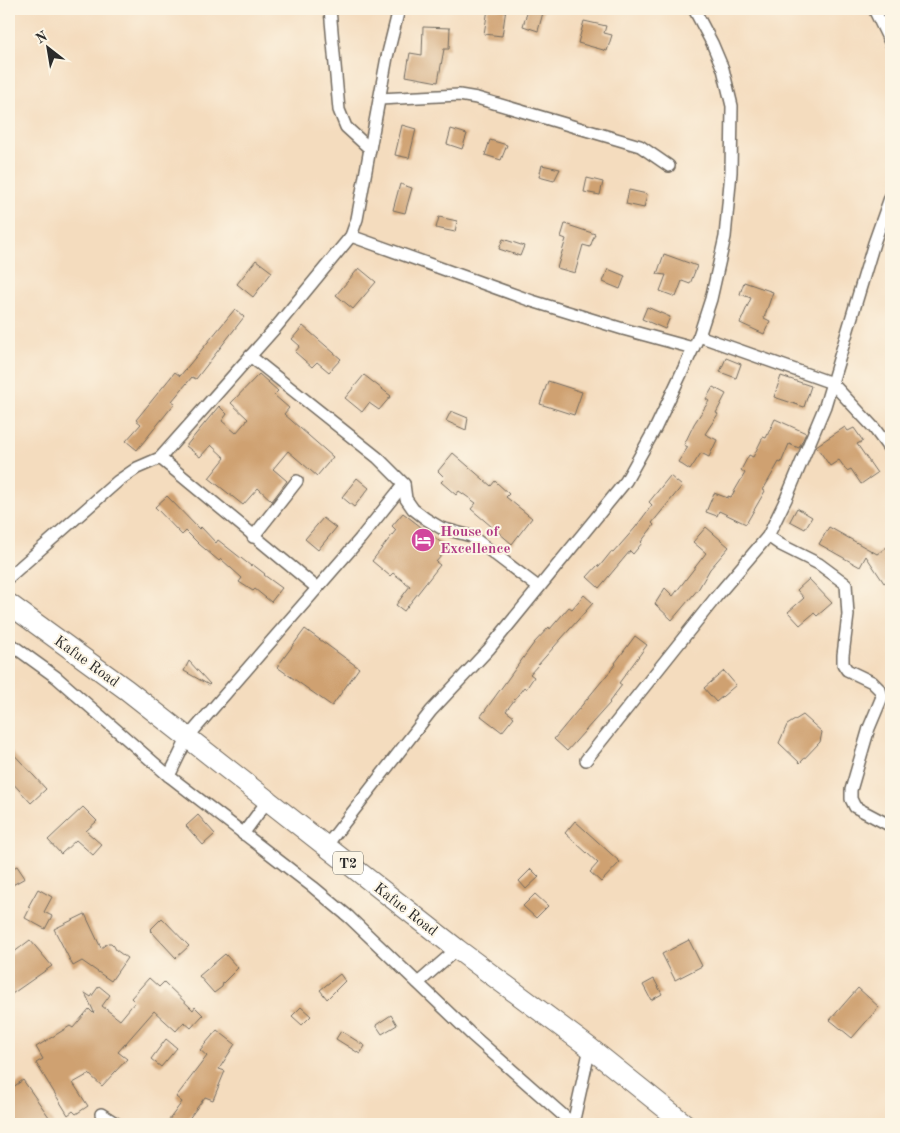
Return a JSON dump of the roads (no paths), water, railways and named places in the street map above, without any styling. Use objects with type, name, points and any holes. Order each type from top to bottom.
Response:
[{"type":"highway","name":"Kafue Road","points":[[9,604],[127,690],[457,949],[590,1048],[685,1124]]},
{"type":"street","points":[[330,9],[339,110],[346,127],[370,149]]},
{"type":"street","points":[[9,577],[118,481],[137,468],[160,458],[250,356],[351,236],[357,219],[379,100],[399,9]]},
{"type":"street","points":[[327,846],[431,711],[489,649],[626,481],[656,427],[694,348],[711,299],[725,238],[731,172],[732,106],[723,69],[694,9]]},
{"type":"street","points":[[874,9],[891,44]]},
{"type":"street","points":[[379,100],[459,95],[477,98],[640,146],[669,166]]},
{"type":"street","points":[[586,760],[716,597],[768,536],[786,499],[825,406],[874,243],[891,195]]},
{"type":"street","points":[[351,236],[532,301],[622,329],[694,348]]},
{"type":"street","points":[[699,336],[832,383],[874,428],[891,452]]},
{"type":"street","points":[[250,356],[378,458],[404,484],[406,499],[426,519],[441,528],[471,536],[538,587]]},
{"type":"street","points":[[160,458],[317,588]]},
{"type":"street","points":[[253,536],[297,481]]},
{"type":"street","points":[[169,776],[188,738],[360,540],[404,484]]},
{"type":"street","points":[[768,536],[781,545],[819,564],[846,584],[848,615],[843,664],[847,670],[872,682],[880,690],[882,697],[869,728],[851,790],[851,799],[855,807],[891,826]]},
{"type":"street","points":[[9,643],[56,677],[169,776],[349,917],[472,1035],[573,1124],[590,1048]]},
{"type":"street","points":[[243,834],[268,800]]},
{"type":"street","points":[[418,984],[457,949]]},
{"type":"street","points":[[101,1114],[117,1124]]},
{"type":"place","name":"House of Excellence","points":[[423,540]]}]
